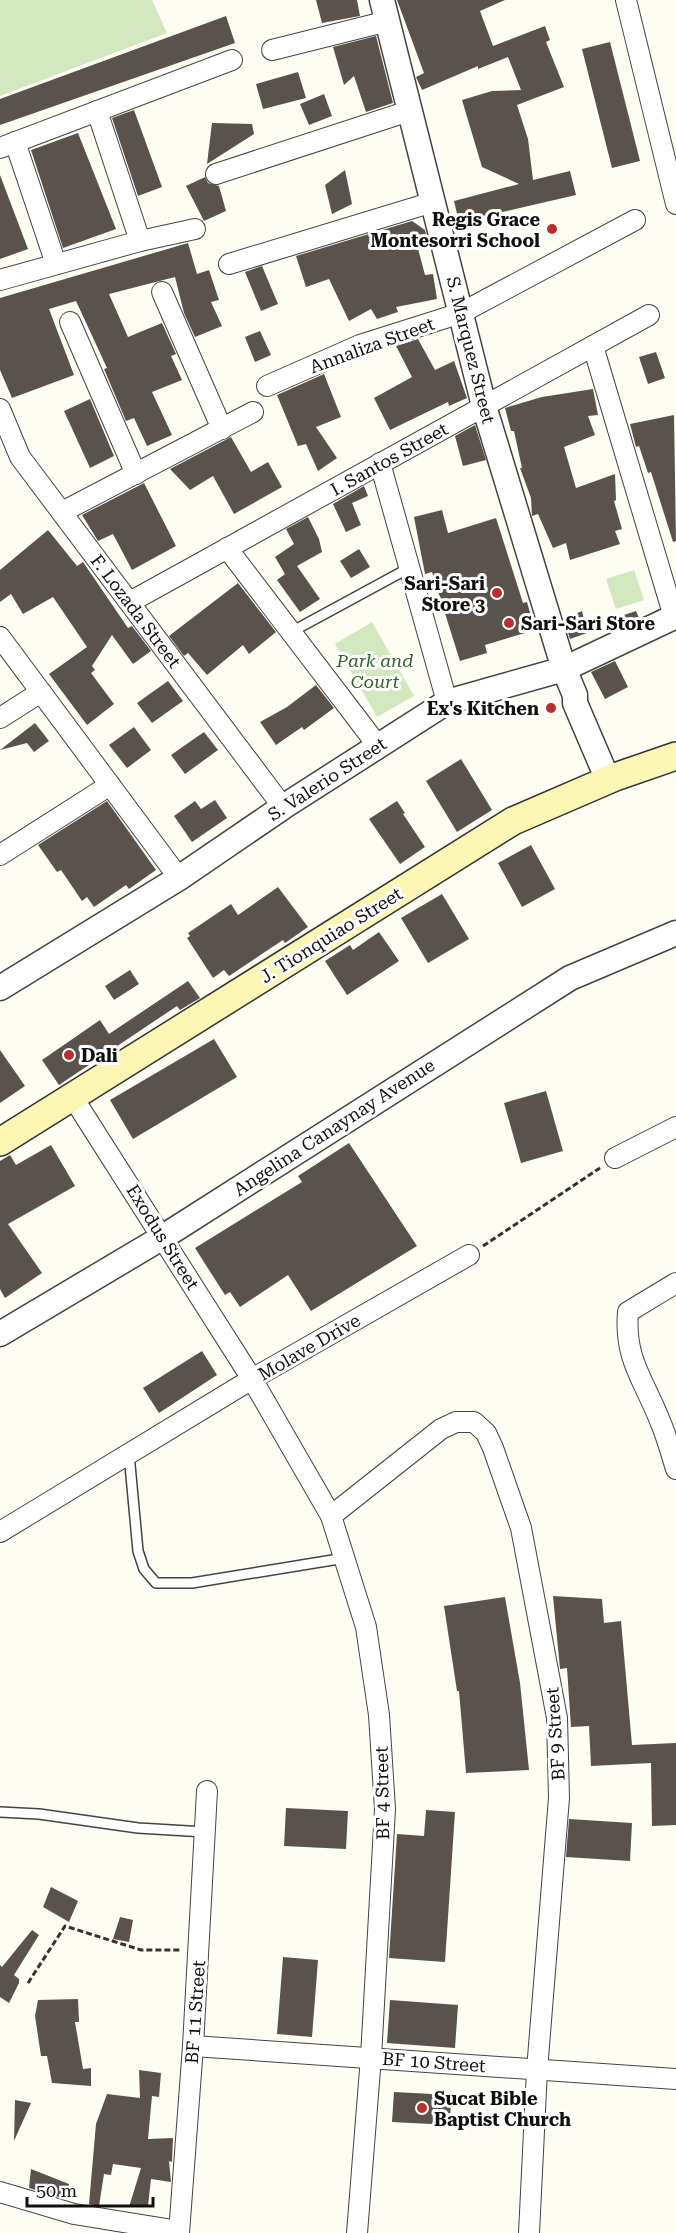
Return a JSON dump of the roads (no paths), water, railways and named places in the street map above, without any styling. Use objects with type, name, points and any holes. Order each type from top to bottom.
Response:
[{"type":"main road","name":"J. Tionquiao Street","points":[[0,1142],[513,821],[612,778],[676,756]]},
{"type":"street","points":[[626,0],[676,204]]},
{"type":"street","points":[[272,50],[385,11]]},
{"type":"street","name":"S. Marquez Street","points":[[385,11],[484,406],[564,669],[575,695],[575,703],[612,778]]},
{"type":"street","points":[[56,264],[8,145],[232,60]]},
{"type":"street","points":[[97,111],[140,241]]},
{"type":"street","points":[[216,174],[410,111]]},
{"type":"street","points":[[229,264],[433,202]]},
{"type":"street","name":"Annaliza Street","points":[[267,386],[360,345],[461,313],[635,220]]},
{"type":"street","points":[[0,280],[140,241],[195,229]]},
{"type":"street","points":[[162,292],[222,429]]},
{"type":"street","name":"I. Santos Street","points":[[130,602],[649,315]]},
{"type":"street","points":[[70,322],[136,474]]},
{"type":"street","points":[[593,345],[675,616]]},
{"type":"street","name":"F. Lozada Street","points":[[0,409],[20,457],[283,807]]},
{"type":"street","points":[[62,512],[253,412]]},
{"type":"street","points":[[380,464],[447,702]]},
{"type":"street","points":[[227,548],[378,746]]},
{"type":"street","name":"S. Valerio Street","points":[[0,988],[178,878],[283,807],[447,702],[564,669],[675,616]]},
{"type":"street","points":[[0,637],[178,878]]},
{"type":"street","points":[[0,718],[41,692]]},
{"type":"street","points":[[0,855],[110,785]]},
{"type":"street","name":"Angelina Canaynay Avenue","points":[[0,1334],[163,1237],[570,978],[676,933]]},
{"type":"street","name":"Exodus Street","points":[[72,1096],[252,1379]]},
{"type":"street","points":[[615,1158],[676,1127]]},
{"type":"street","name":"Molave Drive","points":[[0,1532],[252,1379],[469,1255]]},
{"type":"street","points":[[676,1283],[628,1312],[628,1350],[638,1377],[660,1420],[676,1469]]},
{"type":"street","name":"BF 4 Street","points":[[252,1379],[332,1516],[366,1627],[379,1715],[386,1809],[371,2057],[357,2233]]},
{"type":"street","name":"BF 9 Street","points":[[332,1516],[441,1429],[456,1422],[474,1422],[486,1433],[520,1528],[557,1718],[559,1798],[537,2070],[529,2233]]},
{"type":"street","name":"BF 11 Street","points":[[179,2232],[193,2046],[207,1791]]},
{"type":"street","name":"BF 10 Street","points":[[193,2046],[676,2079]]},
{"type":"street","points":[[0,2192],[75,2214],[179,2232]]},
{"type":"lane","points":[[292,631],[409,568]]},
{"type":"lane","points":[[129,1454],[138,1551],[144,1569],[156,1583],[192,1583],[345,1558]]},
{"type":"lane","points":[[0,1812],[39,1814],[138,1828],[205,1832]]},
{"type":"place","name":"Regis Grace Montesorri School","points":[[552,229]]},
{"type":"place","name":"Sari-Sari Store 3","points":[[497,593]]},
{"type":"place","name":"Sari-Sari Store","points":[[509,623]]},
{"type":"place","name":"Ex's Kitchen","points":[[551,708]]},
{"type":"place","name":"Dali","points":[[69,1055]]},
{"type":"place","name":"Sucat Bible Baptist Church","points":[[422,2108]]},
{"type":"park label","name":"Park and Court","points":[[375,670]]}]
